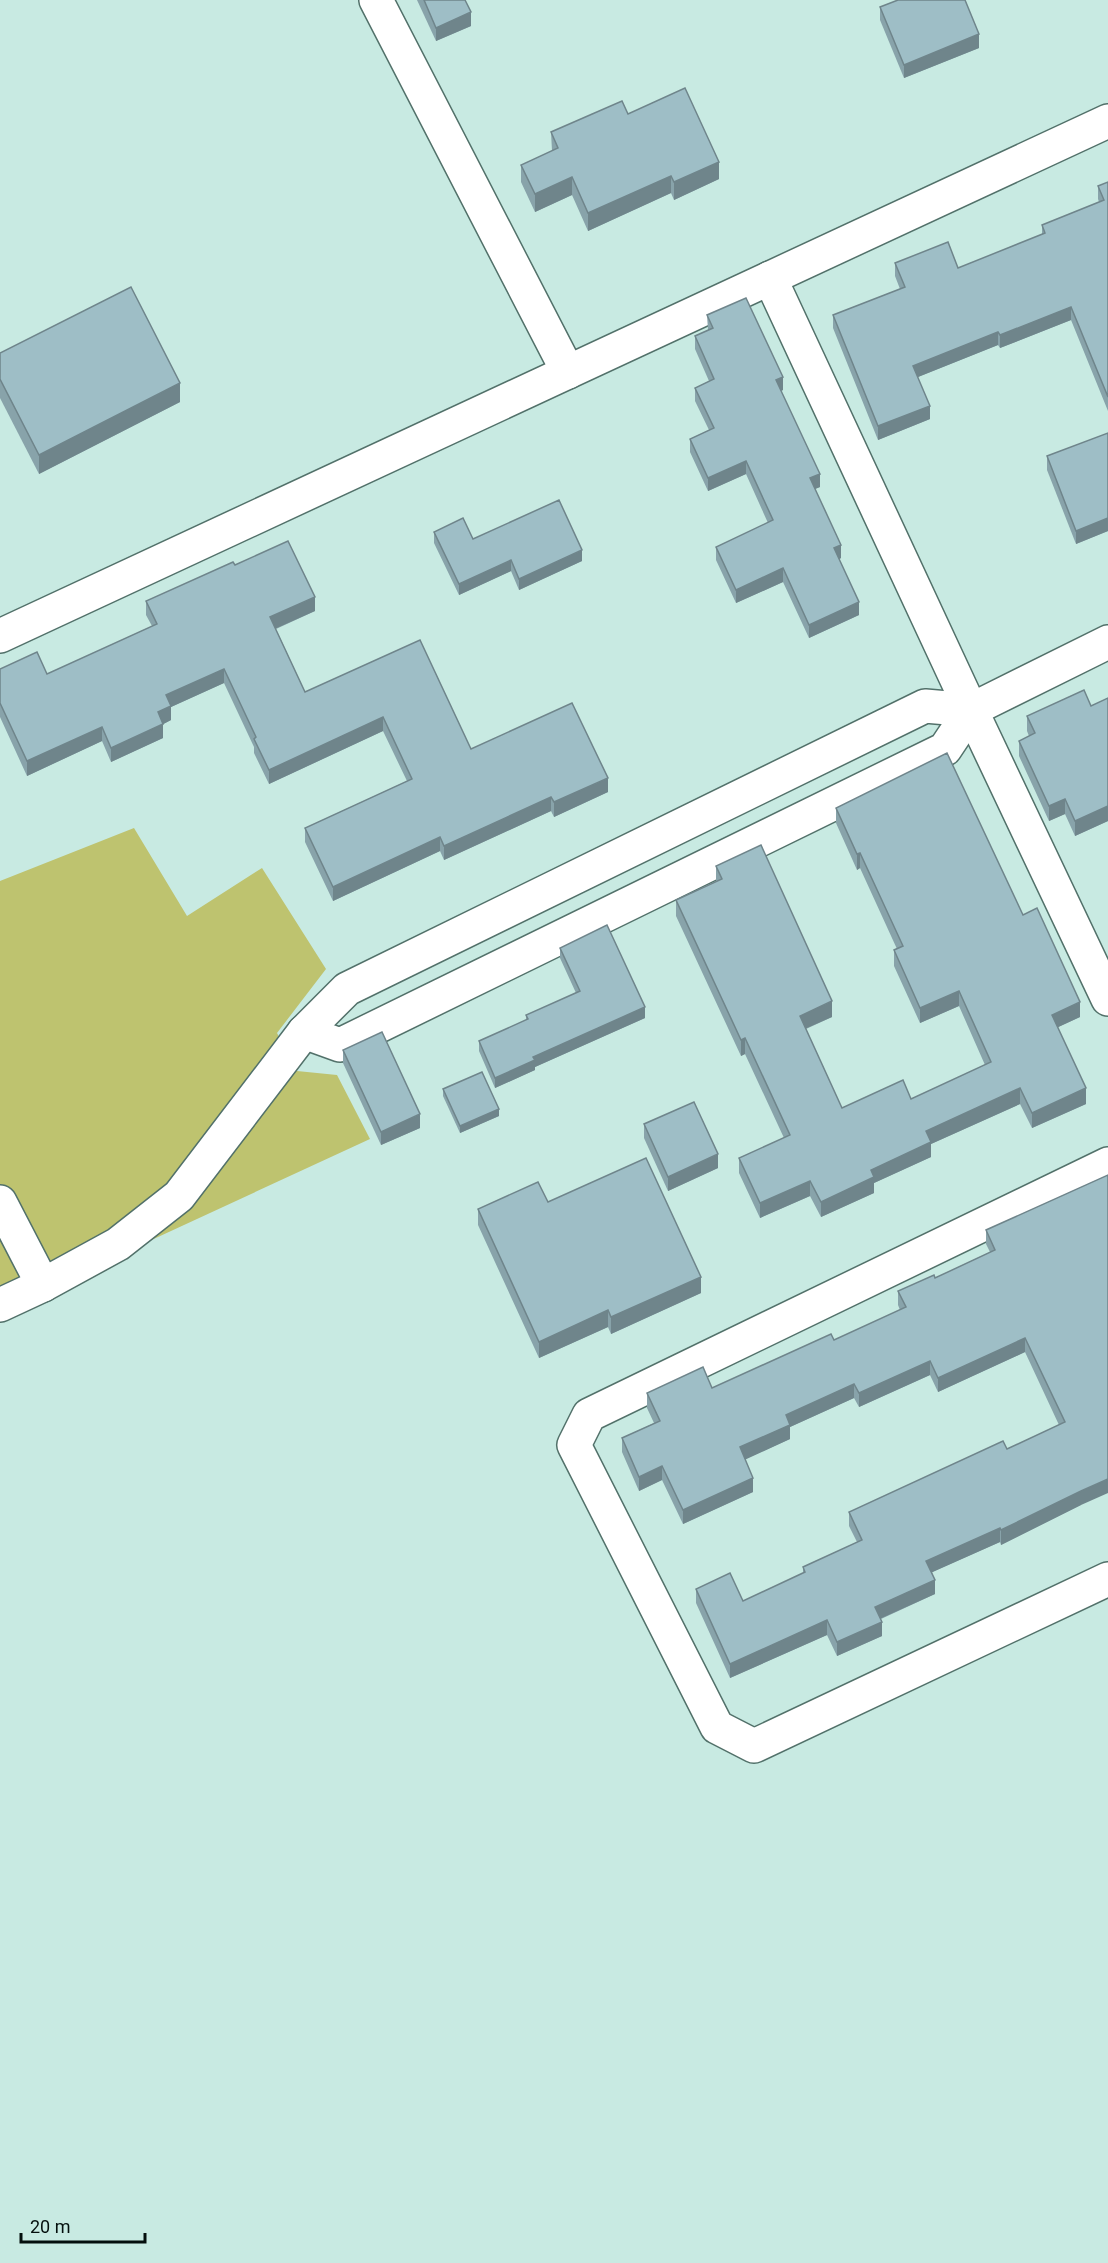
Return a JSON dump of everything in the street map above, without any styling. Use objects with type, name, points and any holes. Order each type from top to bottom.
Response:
[{"type":"street","points":[[376,0],[568,372]]},
{"type":"street","points":[[0,636],[1108,121]]},
{"type":"street","points":[[770,278],[1108,999]]},
{"type":"street","points":[[304,1032],[340,1045],[351,1040],[945,749],[971,710],[1108,642]]},
{"type":"street","points":[[0,1305],[43,1285],[118,1244],[179,1196],[304,1032],[347,989],[925,706],[971,710]]},
{"type":"street","points":[[1108,1164],[589,1415],[574,1445],[717,1727],[754,1746],[1108,1579]]},
{"type":"street","points":[[0,1202],[43,1285]]},
{"type":"green space","points":[[134,828],[187,916],[262,868],[326,969],[277,1033],[297,1071],[337,1075],[370,1139],[0,1310],[0,881]]},
{"type":"building","points":[[424,0],[465,0],[471,12],[436,28]]},
{"type":"building","points":[[898,0],[965,0],[979,34],[904,65],[880,7]]},
{"type":"building","points":[[685,88],[719,162],[674,182],[671,176],[588,213],[572,177],[535,194],[521,165],[558,148],[551,132],[622,101],[628,114]]},
{"type":"building","points":[[1108,182],[1108,397],[1071,307],[1000,335],[998,332],[913,366],[930,406],[878,426],[833,315],[905,287],[895,263],[948,242],[958,268],[1045,233],[1042,225],[1104,200],[1098,186]]},
{"type":"building","points":[[131,287],[180,383],[39,455],[0,379],[0,353]]},
{"type":"building","points":[[746,298],[783,377],[776,380],[820,474],[810,478],[841,545],[834,548],[859,602],[809,625],[783,568],[736,590],[716,547],[773,520],[746,461],[708,478],[690,439],[714,428],[695,388],[714,379],[695,336],[713,328],[707,315]]},
{"type":"building","points":[[1108,433],[1108,518],[1076,531],[1047,456]]},
{"type":"building","points":[[559,500],[582,550],[519,579],[511,560],[459,584],[434,532],[463,518],[473,539]]},
{"type":"building","points":[[288,541],[315,597],[270,617],[305,692],[420,640],[471,749],[572,703],[608,778],[554,802],[551,797],[444,846],[440,837],[333,887],[305,828],[412,779],[383,717],[269,770],[224,669],[166,695],[171,706],[158,712],[163,724],[111,748],[102,727],[27,761],[0,703],[0,669],[37,652],[47,674],[157,624],[146,601],[233,562],[235,565]]},
{"type":"building","points":[[1084,690],[1091,706],[1108,698],[1108,806],[1075,821],[1065,799],[1049,806],[1019,741],[1035,733],[1027,716]]},
{"type":"building","points":[[947,753],[1023,915],[1037,908],[1080,1002],[1052,1015],[1086,1088],[1032,1113],[1020,1088],[926,1131],[931,1142],[871,1170],[874,1177],[821,1202],[810,1181],[760,1203],[739,1158],[790,1135],[745,1038],[741,1040],[676,900],[722,879],[716,866],[761,845],[832,1001],[800,1016],[842,1108],[903,1080],[911,1099],[991,1062],[959,991],[920,1008],[894,950],[903,946],[860,853],[857,854],[836,808]]},
{"type":"building","points":[[607,925],[645,1007],[533,1057],[535,1060],[495,1078],[479,1041],[528,1019],[526,1015],[580,991],[560,948]]},
{"type":"building","points":[[382,1032],[420,1114],[381,1132],[343,1050]]},
{"type":"building","points":[[482,1072],[499,1109],[460,1126],[443,1089]]},
{"type":"building","points":[[694,1102],[718,1154],[668,1177],[644,1124]]},
{"type":"building","points":[[646,1158],[701,1277],[611,1317],[608,1310],[539,1342],[478,1209],[538,1182],[548,1202]]},
{"type":"building","points":[[1108,1175],[1108,1479],[1001,1530],[1000,1528],[926,1561],[935,1580],[875,1607],[882,1622],[837,1642],[827,1620],[730,1664],[696,1589],[730,1573],[743,1601],[805,1572],[803,1567],[862,1540],[849,1512],[1003,1441],[1007,1449],[1065,1422],[1025,1338],[938,1378],[930,1361],[859,1393],[854,1384],[786,1415],[790,1425],[740,1447],[753,1478],[683,1510],[662,1466],[639,1477],[622,1438],[660,1421],[647,1393],[703,1367],[712,1388],[831,1334],[834,1340],[906,1307],[898,1291],[934,1275],[935,1278],[995,1250],[986,1230]]}]
